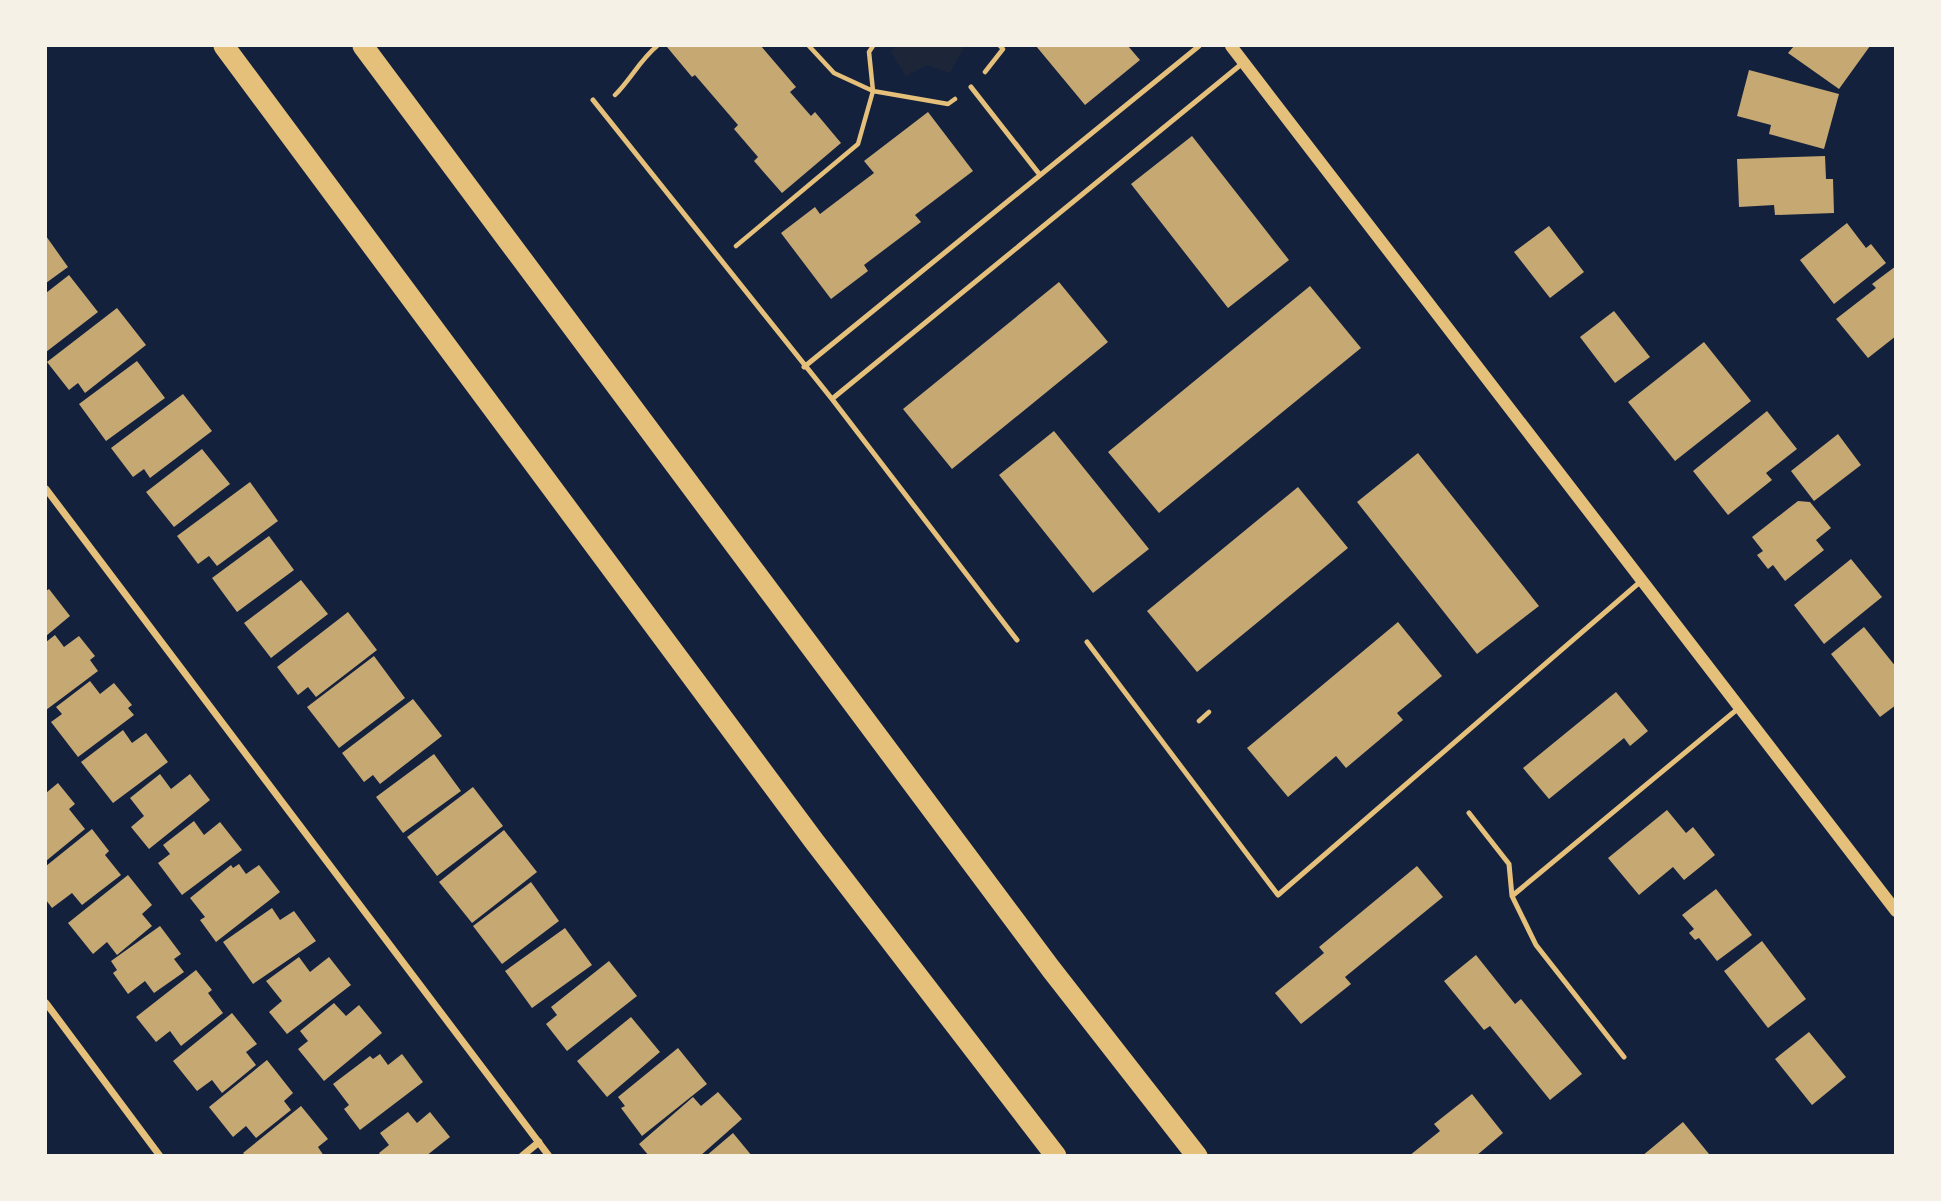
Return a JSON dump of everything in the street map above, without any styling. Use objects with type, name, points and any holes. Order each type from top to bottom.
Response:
[{"type":"highway","points":[[224,46],[806,830],[1056,1156]]},
{"type":"highway","points":[[363,46],[1051,969],[1197,1156]]},
{"type":"street","points":[[1231,46],[1895,911]]},
{"type":"street","points":[[46,489],[549,1156]]},
{"type":"street","points":[[46,1003],[160,1156]]},
{"type":"street","points":[[522,1156],[539,1142]]},
{"type":"lane","points":[[804,367],[1199,46]]},
{"type":"lane","points":[[832,399],[1244,62]]},
{"type":"lane","points":[[971,87],[1040,175]]},
{"type":"lane","points":[[593,100],[832,399],[1017,640]]},
{"type":"lane","points":[[1087,642],[1278,895],[1643,580]]},
{"type":"lane","points":[[1512,896],[1740,707]]},
{"type":"lane","points":[[1469,813],[1509,864],[1512,896],[1536,944],[1624,1057]]},
{"type":"path","points":[[593,100],[611,99],[631,79],[643,58],[657,46]]},
{"type":"path","points":[[809,46],[834,74],[873,91],[948,104],[971,87],[993,63],[1003,49],[1000,46]]},
{"type":"path","points":[[719,260],[858,144],[873,91],[869,52],[873,46]]},
{"type":"path","points":[[1199,721],[1209,712]]},
{"type":"shaded area","points":[[897,46],[965,46],[950,73],[927,65],[906,76],[891,52]]},
{"type":"building","points":[[761,46],[796,87],[790,92],[811,116],[815,112],[841,143],[782,193],[754,161],[758,157],[734,129],[738,125],[695,75],[692,77],[667,47]]},
{"type":"building","points":[[1036,46],[1128,46],[1140,60],[1085,105]]},
{"type":"building","points":[[1794,46],[1870,46],[1839,89],[1788,53]]},
{"type":"building","points":[[1749,70],[1839,94],[1824,149],[1769,134],[1771,125],[1737,116]]},
{"type":"building","points":[[928,112],[973,171],[915,215],[921,222],[864,265],[868,271],[831,299],[781,233],[815,207],[820,214],[874,173],[864,161]]},
{"type":"building","points":[[1192,136],[1289,260],[1228,308],[1131,184]]},
{"type":"building","points":[[1825,156],[1826,179],[1833,179],[1834,213],[1775,215],[1774,205],[1739,207],[1737,159]]},
{"type":"building","points":[[1847,223],[1866,248],[1871,244],[1886,263],[1834,304],[1800,260]]},
{"type":"building","points":[[1549,226],[1584,272],[1550,298],[1514,252]]},
{"type":"building","points":[[46,236],[68,267],[46,283]]},
{"type":"building","points":[[1896,266],[1896,336],[1868,358],[1836,319],[1876,288],[1872,284]]},
{"type":"building","points":[[69,275],[98,312],[46,352],[46,293]]},
{"type":"building","points":[[1059,282],[1108,342],[952,469],[903,409]]},
{"type":"building","points":[[1310,286],[1361,348],[1159,513],[1108,452]]},
{"type":"building","points":[[117,308],[146,345],[85,393],[78,383],[69,390],[47,362]]},
{"type":"building","points":[[1614,311],[1650,357],[1615,383],[1580,337]]},
{"type":"building","points":[[1704,342],[1751,401],[1675,461],[1628,402]]},
{"type":"building","points":[[137,361],[165,398],[106,441],[79,404]]},
{"type":"building","points":[[183,394],[212,431],[150,478],[144,469],[133,477],[111,448]]},
{"type":"building","points":[[1767,411],[1797,449],[1766,473],[1772,480],[1728,515],[1693,471]]},
{"type":"building","points":[[1054,431],[1149,549],[1093,593],[999,475]]},
{"type":"building","points":[[1838,434],[1861,465],[1814,501],[1791,471]]},
{"type":"building","points":[[202,449],[230,484],[174,527],[146,492]]},
{"type":"building","points":[[1418,453],[1539,606],[1477,654],[1357,502]]},
{"type":"building","points":[[250,482],[278,521],[217,566],[209,556],[198,564],[177,536]]},
{"type":"building","points":[[1298,487],[1348,548],[1197,672],[1147,611]]},
{"type":"building","points":[[1798,501],[1810,502],[1831,528],[1816,540],[1824,550],[1785,581],[1773,565],[1768,569],[1757,555],[1763,551],[1752,537]]},
{"type":"building","points":[[269,536],[294,570],[237,612],[212,578]]},
{"type":"building","points":[[1851,559],[1882,597],[1824,644],[1794,605]]},
{"type":"building","points":[[301,580],[328,614],[271,658],[244,623]]},
{"type":"building","points":[[49,589],[70,616],[46,636],[46,591]]},
{"type":"building","points":[[348,612],[377,650],[316,697],[308,687],[298,695],[277,667]]},
{"type":"building","points":[[1398,622],[1442,676],[1397,713],[1403,720],[1346,768],[1336,756],[1288,797],[1247,748]]},
{"type":"building","points":[[1864,627],[1896,667],[1896,705],[1880,717],[1831,654]]},
{"type":"building","points":[[55,635],[64,647],[79,636],[95,656],[90,660],[98,671],[46,710],[46,642]]},
{"type":"building","points":[[374,656],[405,698],[339,748],[307,707]]},
{"type":"building","points":[[90,681],[100,694],[114,683],[132,705],[128,708],[134,715],[78,757],[51,722],[62,714],[56,707]]},
{"type":"building","points":[[1616,692],[1648,731],[1630,746],[1624,738],[1549,799],[1523,768]]},
{"type":"building","points":[[413,699],[442,736],[380,784],[373,775],[364,782],[342,753]]},
{"type":"building","points":[[123,730],[132,743],[146,733],[168,762],[113,803],[81,762]]},
{"type":"building","points":[[434,754],[461,791],[403,833],[376,797]]},
{"type":"building","points":[[160,774],[171,789],[190,774],[210,800],[149,849],[131,827],[144,816],[130,798]]},
{"type":"building","points":[[58,783],[75,804],[69,809],[85,829],[46,861],[46,793]]},
{"type":"building","points":[[473,787],[503,826],[437,876],[407,837]]},
{"type":"building","points":[[1667,810],[1686,833],[1693,827],[1715,855],[1684,880],[1673,867],[1639,895],[1608,858]]},
{"type":"building","points":[[194,821],[204,835],[220,822],[242,850],[182,895],[158,863],[170,854],[163,845]]},
{"type":"building","points":[[92,829],[109,851],[105,855],[121,875],[82,905],[72,893],[52,908],[46,900],[46,866]]},
{"type":"building","points":[[504,830],[537,872],[472,923],[439,882]]},
{"type":"building","points":[[239,864],[246,874],[259,865],[280,892],[216,942],[200,920],[205,917],[190,898],[231,865],[233,868]]},
{"type":"building","points":[[1417,866],[1443,897],[1345,977],[1351,984],[1301,1024],[1275,993],[1324,953],[1319,947]]},
{"type":"building","points":[[128,875],[152,905],[142,914],[152,926],[117,955],[107,942],[93,954],[68,923]]},
{"type":"building","points":[[531,882],[559,921],[502,964],[473,926]]},
{"type":"building","points":[[1716,889],[1752,935],[1717,961],[1699,938],[1695,940],[1689,933],[1694,929],[1682,915]]},
{"type":"building","points":[[272,908],[280,920],[294,911],[316,941],[253,984],[223,942]]},
{"type":"building","points":[[160,926],[181,954],[174,959],[184,972],[154,993],[145,981],[128,994],[113,973],[117,970],[111,961]]},
{"type":"building","points":[[565,928],[592,965],[532,1008],[505,971]]},
{"type":"building","points":[[1762,941],[1806,999],[1768,1028],[1724,971]]},
{"type":"building","points":[[1476,955],[1515,1004],[1521,999],[1582,1074],[1550,1100],[1490,1026],[1484,1030],[1444,981]]},
{"type":"building","points":[[299,957],[310,972],[329,957],[351,985],[287,1034],[269,1012],[282,1001],[266,981]]},
{"type":"building","points":[[609,961],[637,996],[567,1051],[546,1024],[557,1015],[551,1007]]},
{"type":"building","points":[[196,970],[212,990],[208,993],[223,1013],[181,1046],[170,1031],[156,1042],[136,1017]]},
{"type":"building","points":[[334,1003],[346,1016],[359,1005],[382,1033],[324,1081],[298,1049],[308,1041],[300,1031]]},
{"type":"building","points":[[232,1013],[257,1044],[246,1052],[256,1065],[222,1093],[212,1080],[197,1091],[173,1061]]},
{"type":"building","points":[[631,1017],[660,1052],[607,1097],[577,1061]]},
{"type":"building","points":[[1809,1032],[1846,1077],[1812,1105],[1775,1059]]},
{"type":"building","points":[[678,1048],[707,1084],[642,1136],[621,1108],[625,1106],[618,1097]]},
{"type":"building","points":[[380,1054],[388,1065],[402,1054],[423,1082],[360,1130],[344,1109],[349,1105],[333,1084],[370,1056],[373,1059]]},
{"type":"building","points":[[267,1060],[293,1093],[284,1101],[291,1110],[256,1138],[246,1126],[233,1137],[209,1107]]},
{"type":"building","points":[[718,1092],[742,1119],[700,1156],[649,1156],[639,1144],[693,1097],[701,1106]]},
{"type":"building","points":[[1472,1094],[1503,1133],[1476,1156],[1409,1156],[1440,1131],[1434,1124]]},
{"type":"building","points":[[301,1106],[328,1139],[318,1147],[324,1156],[246,1156],[243,1153]]},
{"type":"building","points":[[408,1112],[417,1123],[430,1112],[450,1137],[426,1156],[381,1156],[379,1153],[389,1145],[380,1133]]},
{"type":"building","points":[[1683,1122],[1709,1154],[1642,1156]]},
{"type":"building","points":[[733,1133],[752,1156],[706,1156]]}]
